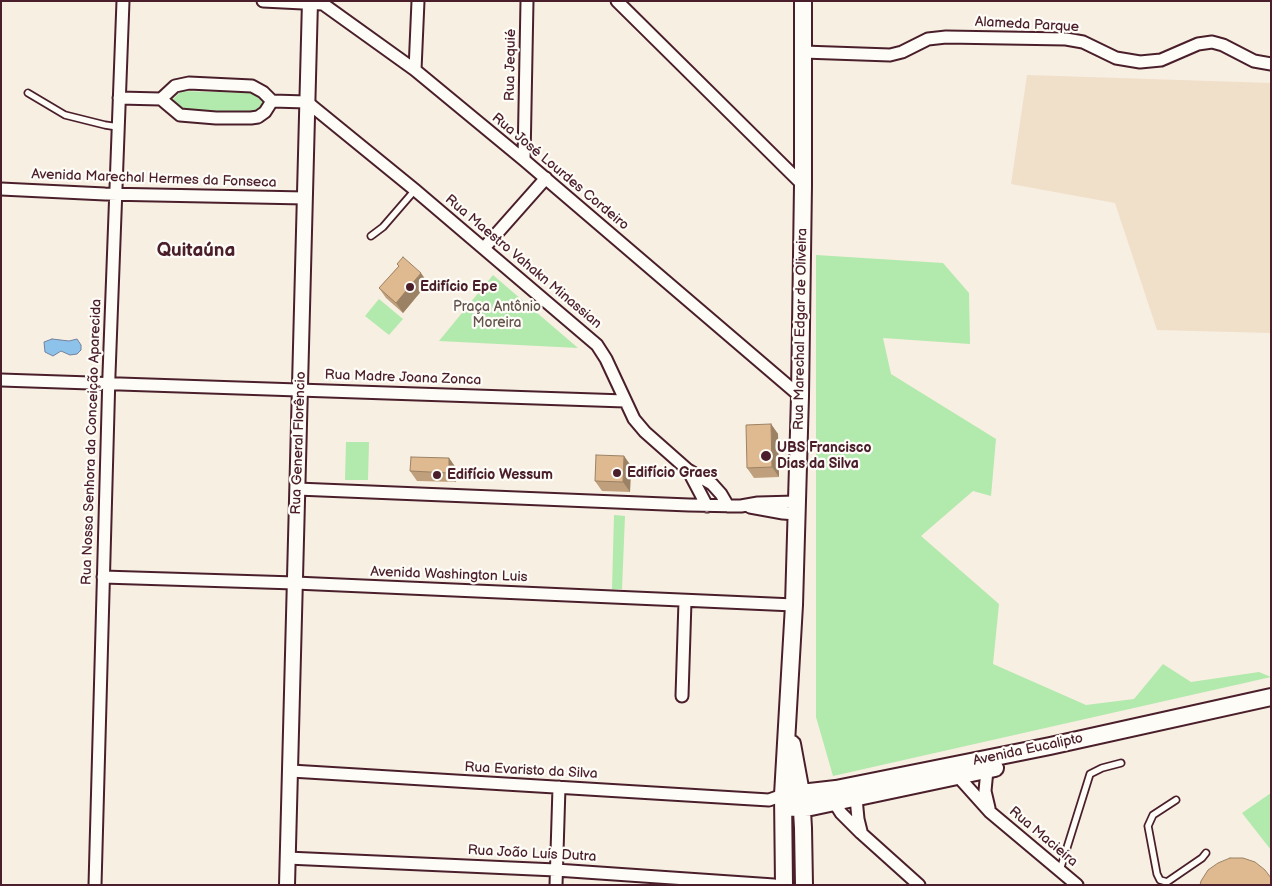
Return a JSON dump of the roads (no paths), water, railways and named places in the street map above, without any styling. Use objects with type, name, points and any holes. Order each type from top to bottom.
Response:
[{"type":"main road","name":"Rua Marechal Edgar de Oliveira","points":[[784,885],[779,801],[787,717],[794,605],[800,396],[803,1]]},
{"type":"main road","name":"Avenida Eucalipto","points":[[779,801],[834,802],[856,798],[1050,746],[1271,697]]},
{"type":"main road","name":"Avenida Eucalipto","points":[[801,801],[836,788],[954,771],[987,770],[1271,708]]},
{"type":"main road","name":"Rua Marechal Edgar de Oliveira","points":[[787,717],[801,801],[804,885]]},
{"type":"street","name":"Rua Nossa Senhora da Conceição Aparecida","points":[[95,885],[109,383],[123,1]]},
{"type":"street","name":"Rua José Lourdes Cordeiro","points":[[263,1],[323,4],[415,70],[546,178],[800,396]]},
{"type":"street","points":[[415,70],[418,1]]},
{"type":"street","name":"Rua Jequié","points":[[524,160],[527,1]]},
{"type":"street","points":[[616,1],[803,184]]},
{"type":"street","name":"Rua General Florêncio","points":[[287,885],[310,2]]},
{"type":"street","name":"Alameda Parque","points":[[803,52],[890,54],[902,52],[932,38],[946,37],[1072,40],[1083,42],[1116,58],[1140,62],[1161,60],[1198,44],[1212,42],[1223,45],[1254,61],[1271,64]]},
{"type":"street","points":[[161,99],[175,86],[189,83],[252,86],[263,92],[272,101],[307,102]]},
{"type":"street","points":[[119,98],[161,99],[180,114],[224,118],[258,117],[265,112],[272,101]]},
{"type":"street","name":"Rua Maestro Vahakn Minassian","points":[[307,102],[484,248],[597,345],[606,359],[634,419],[645,432],[688,470],[712,484],[728,506]]},
{"type":"street","points":[[484,248],[546,178]]},
{"type":"street","name":"Avenida Marechal Hermes da Fonseca","points":[[1,189],[116,194],[305,198]]},
{"type":"street","points":[[782,380],[800,377]]},
{"type":"street","name":"Rua Madre Joana Zonca","points":[[1,380],[625,401]]},
{"type":"street","name":"Rua Maestro Vahakn Minassian","points":[[688,470],[707,506]]},
{"type":"street","points":[[297,489],[707,506],[741,506],[758,503],[796,508]]},
{"type":"street","name":"Avenida Washington Luis","points":[[103,577],[295,583],[794,605]]},
{"type":"street","points":[[682,696],[685,600]]},
{"type":"street","name":"Rua Macieira","points":[[987,770],[985,791],[990,812]]},
{"type":"street","name":"Rua Evaristo da Silva","points":[[291,771],[779,801]]},
{"type":"street","name":"Rua Macieira","points":[[954,771],[990,812],[1077,885]]},
{"type":"street","points":[[556,885],[559,787]]},
{"type":"street","points":[[856,798],[858,819],[862,833]]},
{"type":"street","points":[[834,802],[841,813],[919,885]]},
{"type":"street","name":"Rua João Luis Dutra","points":[[288,858],[556,870],[774,885]]},
{"type":"lane","points":[[28,93],[66,115],[105,126],[118,127]]},
{"type":"lane","points":[[371,236],[383,227],[414,190]]},
{"type":"lane","points":[[1060,870],[1090,774],[1102,768],[1120,763]]},
{"type":"lane","points":[[1176,800],[1153,815],[1148,826],[1157,874],[1160,880],[1167,882],[1202,858],[1206,853]]},
{"type":"water","points":[[52,339],[69,341],[77,339],[81,345],[81,350],[77,354],[70,355],[61,351],[53,356],[45,352],[44,342]]},
{"type":"place","name":"Edifício Epe","points":[[410,287]]},
{"type":"place","name":"UBS Francisco Dias da Silva","points":[[766,456]]},
{"type":"place","name":"Edifício Graes","points":[[617,473]]},
{"type":"place","name":"Edifício Wessum","points":[[437,475]]},
{"type":"district","name":"Quitaúna","points":[[196,251]]},
{"type":"park label","name":"Praça Antônio Moreira","points":[[497,316]]}]
